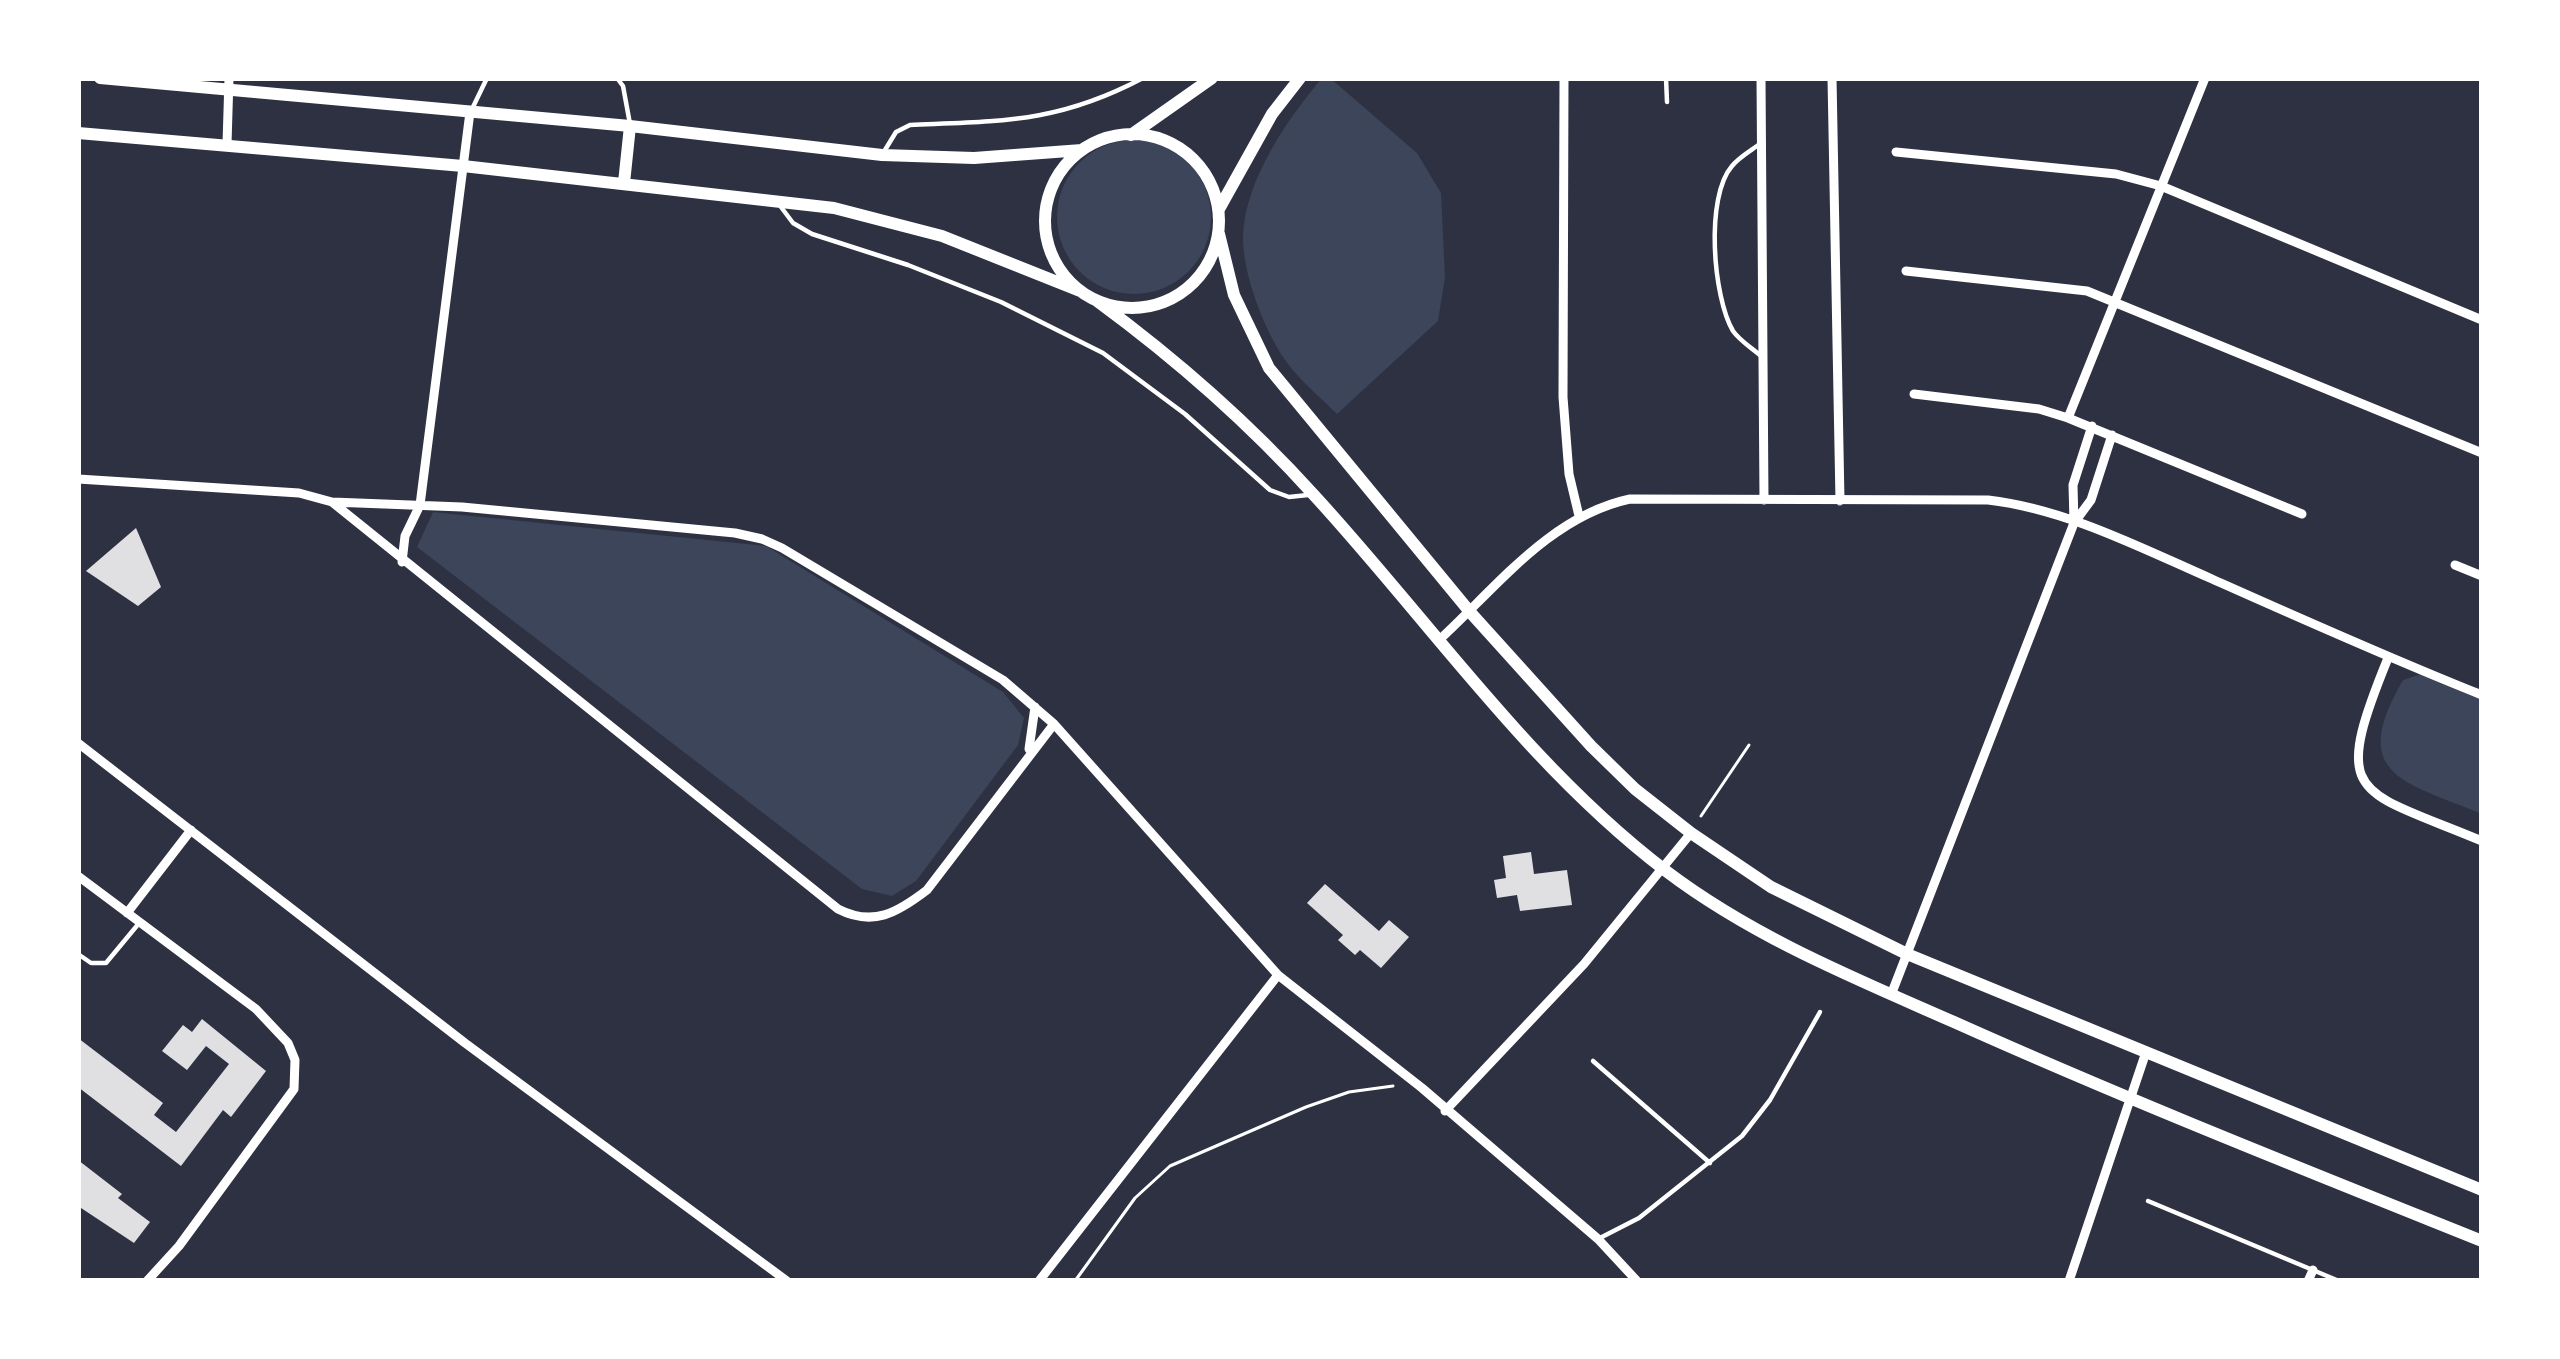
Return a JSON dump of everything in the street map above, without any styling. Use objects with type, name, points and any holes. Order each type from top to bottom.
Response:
[{"type":"street","points":[[100,78],[229,83],[883,155],[974,158],[1082,150],[1113,136],[1130,135],[1170,142],[1193,159],[1210,182],[1234,296],[1269,368],[1470,612],[1635,789],[1691,833],[1788,896],[1907,954],[2482,1190]]},
{"type":"street","points":[[1130,135],[1212,78]]},
{"type":"street","points":[[1219,210],[1272,114],[1300,78]]},
{"type":"street","points":[[1564,78],[1563,397],[1569,474],[1579,516]]},
{"type":"street","points":[[1761,78],[1764,500]]},
{"type":"street","points":[[1832,78],[1840,501]]},
{"type":"street","points":[[2068,418],[2205,78]]},
{"type":"street","points":[[226,144],[229,83]]},
{"type":"street","points":[[402,562],[405,536],[420,505],[470,112]]},
{"type":"street","points":[[624,183],[630,126]]},
{"type":"street","points":[[78,133],[463,166],[833,208],[942,236],[1080,292],[1208,386],[1314,494],[1548,764],[1664,870],[1780,944],[1891,995],[2128,1100],[2482,1241]]},
{"type":"street","points":[[1080,292],[1061,272],[1049,247],[1045,220],[1056,181],[1082,150]]},
{"type":"street","points":[[1896,152],[2098,172],[2161,186],[2482,320]]},
{"type":"street","points":[[1097,301],[1128,308],[1174,297],[1188,289],[1208,264],[1219,234]]},
{"type":"street","points":[[1906,271],[2087,291],[2482,453]]},
{"type":"street","points":[[1914,394],[2039,409],[2092,426],[2302,514]]},
{"type":"street","points":[[2074,523],[2073,485],[2092,426]]},
{"type":"street","points":[[1891,995],[2074,523],[2091,500],[2112,435]]},
{"type":"street","points":[[78,479],[299,493],[332,502],[420,505],[762,539],[1003,680],[1035,706],[1279,975],[1598,1239],[1637,1281]]},
{"type":"street","points":[[1438,641],[1558,529],[1579,516],[1630,499],[1988,500],[2037,508],[2132,544],[2388,658],[2482,694]]},
{"type":"street","points":[[332,502],[838,909],[856,918],[878,919],[903,909],[927,890],[1054,724]]},
{"type":"street","points":[[2455,565],[2482,576]]},
{"type":"street","points":[[2388,658],[2361,725],[2356,762],[2360,779],[2378,798],[2482,842]]},
{"type":"street","points":[[1028,755],[1035,706]]},
{"type":"street","points":[[78,743],[465,1042],[787,1281]]},
{"type":"street","points":[[128,913],[191,830]]},
{"type":"street","points":[[1445,1111],[1584,964],[1691,833]]},
{"type":"street","points":[[78,876],[256,1009],[289,1043],[296,1071],[294,1089],[265,1132],[166,1263],[147,1281]]},
{"type":"street","points":[[1039,1281],[1279,975]]},
{"type":"street","points":[[2069,1281],[2145,1054]]},
{"type":"lane","points":[[470,112],[487,78]]},
{"type":"lane","points":[[617,78],[623,86],[630,126]]},
{"type":"lane","points":[[883,155],[896,132],[910,125],[1032,120],[1143,78]]},
{"type":"lane","points":[[1666,78],[1667,102]]},
{"type":"lane","points":[[1761,143],[1731,167],[1720,188],[1716,211],[1723,309],[1735,335],[1763,358]]},
{"type":"lane","points":[[773,199],[793,223],[812,234],[1001,302],[1103,353],[1184,414],[1270,490],[1288,497],[1314,494]]},
{"type":"lane","points":[[78,954],[91,964],[106,963],[140,922]]},
{"type":"lane","points":[[1598,1239],[1639,1218],[1742,1136],[1770,1100],[1820,1012]]},
{"type":"lane","points":[[1593,1061],[1710,1163]]},
{"type":"lane","points":[[2148,1201],[2311,1275],[2339,1281]]},
{"type":"path","points":[[1691,833],[1749,745]]},
{"type":"path","points":[[1075,1281],[1135,1198],[1170,1166],[1349,1092],[1412,1083]]},
{"type":"shaded area","points":[[1322,78],[1330,78],[1417,153],[1441,193],[1445,277],[1438,321],[1337,414],[1290,367],[1269,333],[1250,283],[1243,236],[1260,172]]},
{"type":"shaded area","points":[[1134,140],[1163,146],[1188,163],[1205,188],[1211,217],[1205,246],[1188,271],[1163,288],[1134,294],[1105,288],[1080,271],[1063,246],[1057,217],[1063,188],[1080,163],[1105,146]]},
{"type":"shaded area","points":[[433,512],[766,546],[1003,692],[1024,718],[1018,745],[916,881],[892,896],[862,889],[417,547]]},
{"type":"shaded area","points":[[2430,671],[2482,694],[2482,814],[2408,783],[2383,756],[2381,737],[2387,712],[2403,680]]},
{"type":"building","points":[[136,528],[161,587],[138,606],[86,571]]},
{"type":"building","points":[[1531,852],[1534,874],[1567,870],[1572,905],[1520,911],[1517,895],[1497,898],[1494,880],[1506,878],[1503,856]]},
{"type":"building","points":[[1325,884],[1379,931],[1389,920],[1409,937],[1381,968],[1360,950],[1355,955],[1338,940],[1343,935],[1307,903]]},
{"type":"building","points":[[202,1019],[266,1071],[231,1117],[223,1110],[181,1166],[78,1087],[78,1038],[163,1103],[154,1115],[176,1132],[229,1064],[206,1046],[187,1070],[162,1051],[183,1025],[192,1032]]},
{"type":"building","points":[[78,1160],[150,1222],[134,1243],[78,1206]]}]
